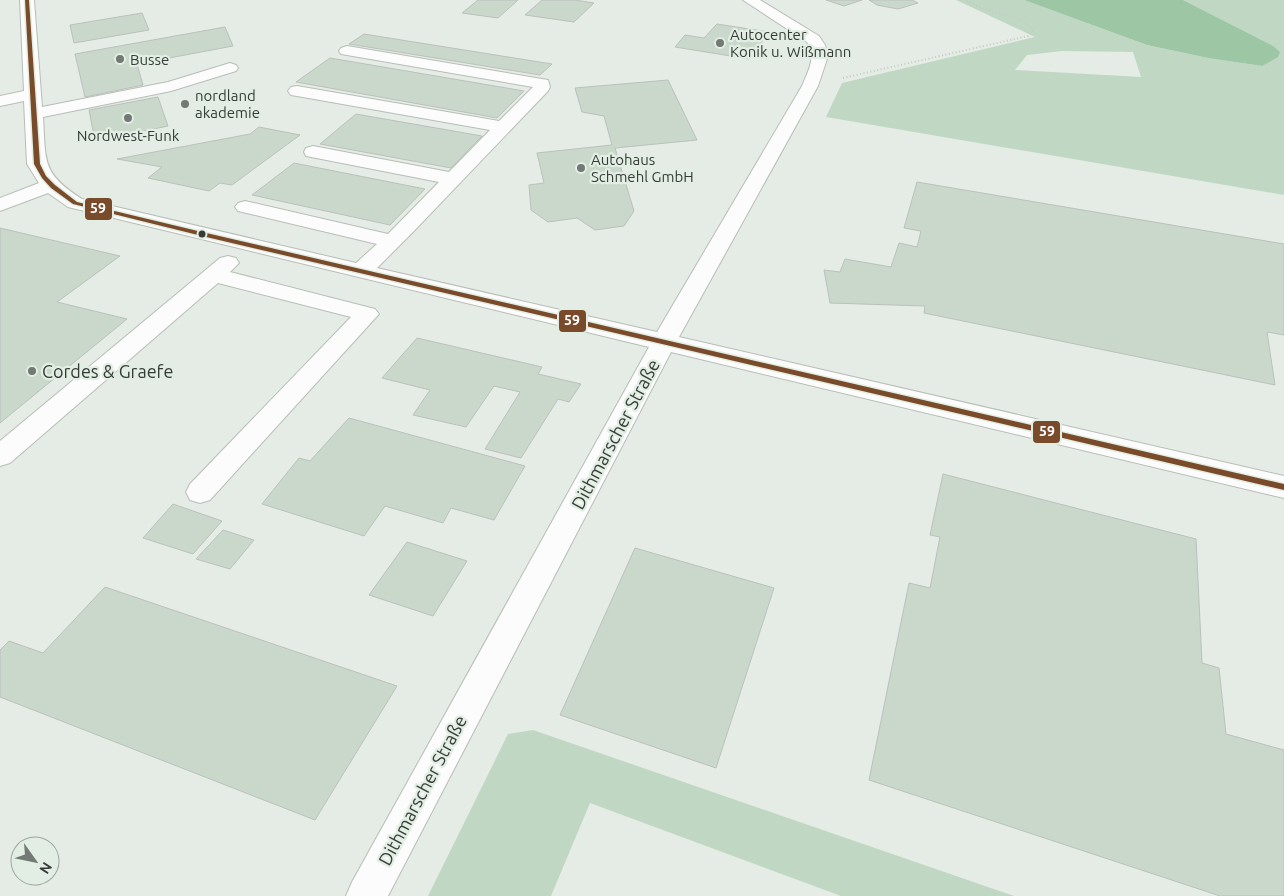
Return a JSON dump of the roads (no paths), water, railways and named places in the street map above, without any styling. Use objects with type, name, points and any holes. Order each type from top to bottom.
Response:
[{"type":"street","points":[[27,0],[37,164],[44,179],[59,193],[75,203],[251,246],[1284,487]]},
{"type":"street","name":"Dithmarscher Straße","points":[[366,896],[664,342],[810,86],[822,54],[820,47],[813,39],[750,0]]},
{"type":"street","points":[[347,51],[542,84],[542,87],[504,127],[392,242],[361,271]]},
{"type":"street","points":[[0,102],[33,104],[171,86],[230,68]]},
{"type":"street","points":[[297,90],[504,127]]},
{"type":"street","points":[[313,152],[453,179]]},
{"type":"street","points":[[0,205],[50,185]]},
{"type":"street","points":[[245,207],[392,242]]},
{"type":"street","points":[[0,456],[214,275],[251,246]]},
{"type":"street","points":[[200,492],[367,314],[214,275]]},
{"type":"place","name":"Autocenter Konik u. Wißmann","points":[[720,43]]},
{"type":"place","name":"Busse","points":[[120,59]]},
{"type":"place","name":"nordland akademie","points":[[185,104]]},
{"type":"place","name":"Nordwest-Funk","points":[[128,118]]},
{"type":"place","name":"Autohaus Schmehl GmbH","points":[[581,168]]},
{"type":"place","name":"Cordes & Graefe","points":[[32,371]]}]
